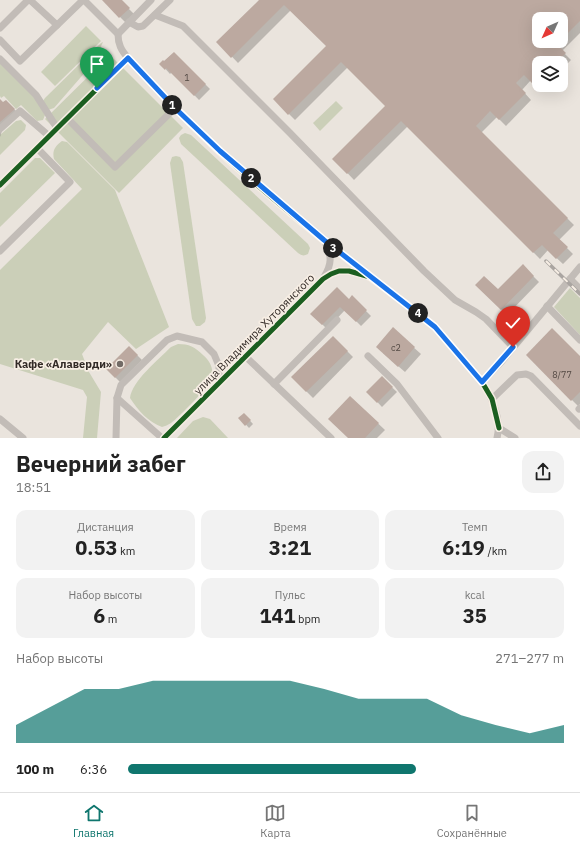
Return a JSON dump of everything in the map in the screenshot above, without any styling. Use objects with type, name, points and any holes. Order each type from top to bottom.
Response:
[{"type":"street","points":[[0,28],[29,0],[57,26]]},
{"type":"street","points":[[0,40],[20,61],[84,0],[118,34],[151,0]]},
{"type":"street","points":[[129,22],[138,27],[144,26],[170,0]]},
{"type":"street","points":[[155,15],[183,26],[290,133],[424,271],[455,300],[486,319],[513,347]]},
{"type":"street","name":"улица Владимира Хуторянского","points":[[118,34],[120,46],[128,58],[175,108],[220,151],[324,240],[435,327],[482,382],[492,399],[498,418],[499,428]]},
{"type":"street","points":[[0,185],[128,58]]},
{"type":"street","points":[[0,59],[36,96],[57,128]]},
{"type":"street","points":[[66,118],[115,167],[175,108]]},
{"type":"street","points":[[0,129],[20,111],[49,136]]},
{"type":"street","points":[[0,251],[70,182],[37,148]]},
{"type":"street","points":[[323,279],[328,272],[330,258],[330,252],[324,240]]},
{"type":"street","points":[[482,382],[580,267]]},
{"type":"street","name":"улица Владимира Хуторянского","points":[[163,438],[323,279],[339,271],[349,271],[370,277]]},
{"type":"street","points":[[570,279],[580,289]]},
{"type":"street","points":[[547,306],[580,340]]},
{"type":"street","points":[[274,384],[337,320]]},
{"type":"street","points":[[116,438],[117,398],[121,385],[167,340],[176,336],[202,342],[214,354],[219,366],[220,383]]},
{"type":"street","points":[[368,356],[397,384],[438,438]]},
{"type":"street","points":[[246,357],[331,438]]},
{"type":"street","points":[[492,399],[517,375],[526,374],[530,376],[580,426]]},
{"type":"street","points":[[117,398],[163,438]]},
{"type":"street","points":[[0,420],[23,438]]},
{"type":"street","points":[[497,438],[499,428],[515,438]]},
{"type":"green space","points":[[86,26],[101,41],[55,86],[41,72]]},
{"type":"green space","points":[[103,42],[94,62],[54,108],[48,110],[43,101],[45,98]]},
{"type":"green space","points":[[110,55],[183,128],[119,193],[45,119]]},
{"type":"green space","points":[[0,63],[34,97],[45,115],[43,120],[37,121],[21,105],[16,109],[4,96],[1,98]]},
{"type":"green space","points":[[336,101],[343,108],[320,131],[313,123]]},
{"type":"green space","points":[[21,120],[26,125],[25,130],[0,155],[0,135],[16,121]]},
{"type":"green space","points":[[185,133],[191,135],[308,244],[310,248],[308,254],[301,255],[298,253],[181,144],[179,138]]},
{"type":"green space","points":[[62,141],[67,142],[115,190],[169,327],[136,349],[108,322],[82,354],[89,372],[101,392],[97,438],[83,438],[87,397],[83,390],[0,364],[0,270],[82,189],[54,159],[53,154],[55,149]]},
{"type":"green space","points":[[172,157],[180,157],[183,162],[206,318],[205,322],[200,326],[196,326],[192,319],[170,163]]},
{"type":"green space","points":[[35,158],[40,158],[55,173],[0,227],[0,193]]},
{"type":"green space","points":[[570,288],[580,298],[580,335],[554,307]]},
{"type":"green space","points":[[178,344],[192,346],[205,357],[212,367],[212,377],[206,387],[187,408],[171,423],[162,427],[152,422],[144,415],[130,398],[132,391],[147,371],[171,347]]},
{"type":"green space","points":[[203,417],[210,419],[228,438],[177,438],[193,421]]},
{"type":"building","points":[[102,0],[122,0],[130,8],[119,18]]},
{"type":"building","points":[[259,0],[580,0],[580,21],[568,33],[568,12],[532,12],[532,48],[561,48],[566,53],[563,56],[532,56],[532,83],[524,75],[516,83],[526,93],[499,120],[490,111],[476,126],[568,218],[553,233],[568,247],[556,259],[542,245],[533,253],[401,121],[347,174],[332,159],[385,106],[341,62],[288,115],[273,99],[326,46],[284,5],[231,58],[216,42]]},
{"type":"building","points":[[174,52],[206,84],[194,96],[166,68],[165,70],[159,64]]},
{"type":"building","points":[[0,99],[3,102],[6,100],[15,109],[0,122]]},
{"type":"building","points":[[523,264],[534,276],[501,310],[475,285],[484,276],[498,289]]},
{"type":"building","points":[[337,287],[349,299],[352,295],[367,310],[356,322],[340,307],[322,325],[310,314]]},
{"type":"building","points":[[393,327],[415,347],[398,367],[376,347]]},
{"type":"building","points":[[552,328],[580,356],[580,392],[571,401],[526,355]]},
{"type":"building","points":[[333,336],[348,351],[306,392],[291,377]]},
{"type":"building","name":"Кафе «Алаверди»","points":[[129,346],[138,355],[115,378],[106,369]]},
{"type":"building","points":[[382,376],[393,387],[377,403],[366,392]]},
{"type":"building","points":[[350,396],[379,423],[365,438],[348,438],[328,419]]},
{"type":"building","points":[[244,413],[251,420],[245,426],[238,418]]},
{"type":"railway","points":[[546,261],[580,294]]},
{"type":"cycle path","points":[[0,185],[128,58],[185,118],[220,152],[294,216],[370,277]]},
{"type":"cycle path","points":[[164,438],[323,279],[339,271],[349,271],[370,277],[435,327],[482,382],[492,399],[499,428]]},
{"type":"place","name":"Кафе «Алаверди»","points":[[120,364]]},
{"type":"route","points":[[97,88],[128,58],[175,108],[220,151],[324,240],[435,327],[482,382],[513,347]]}]
